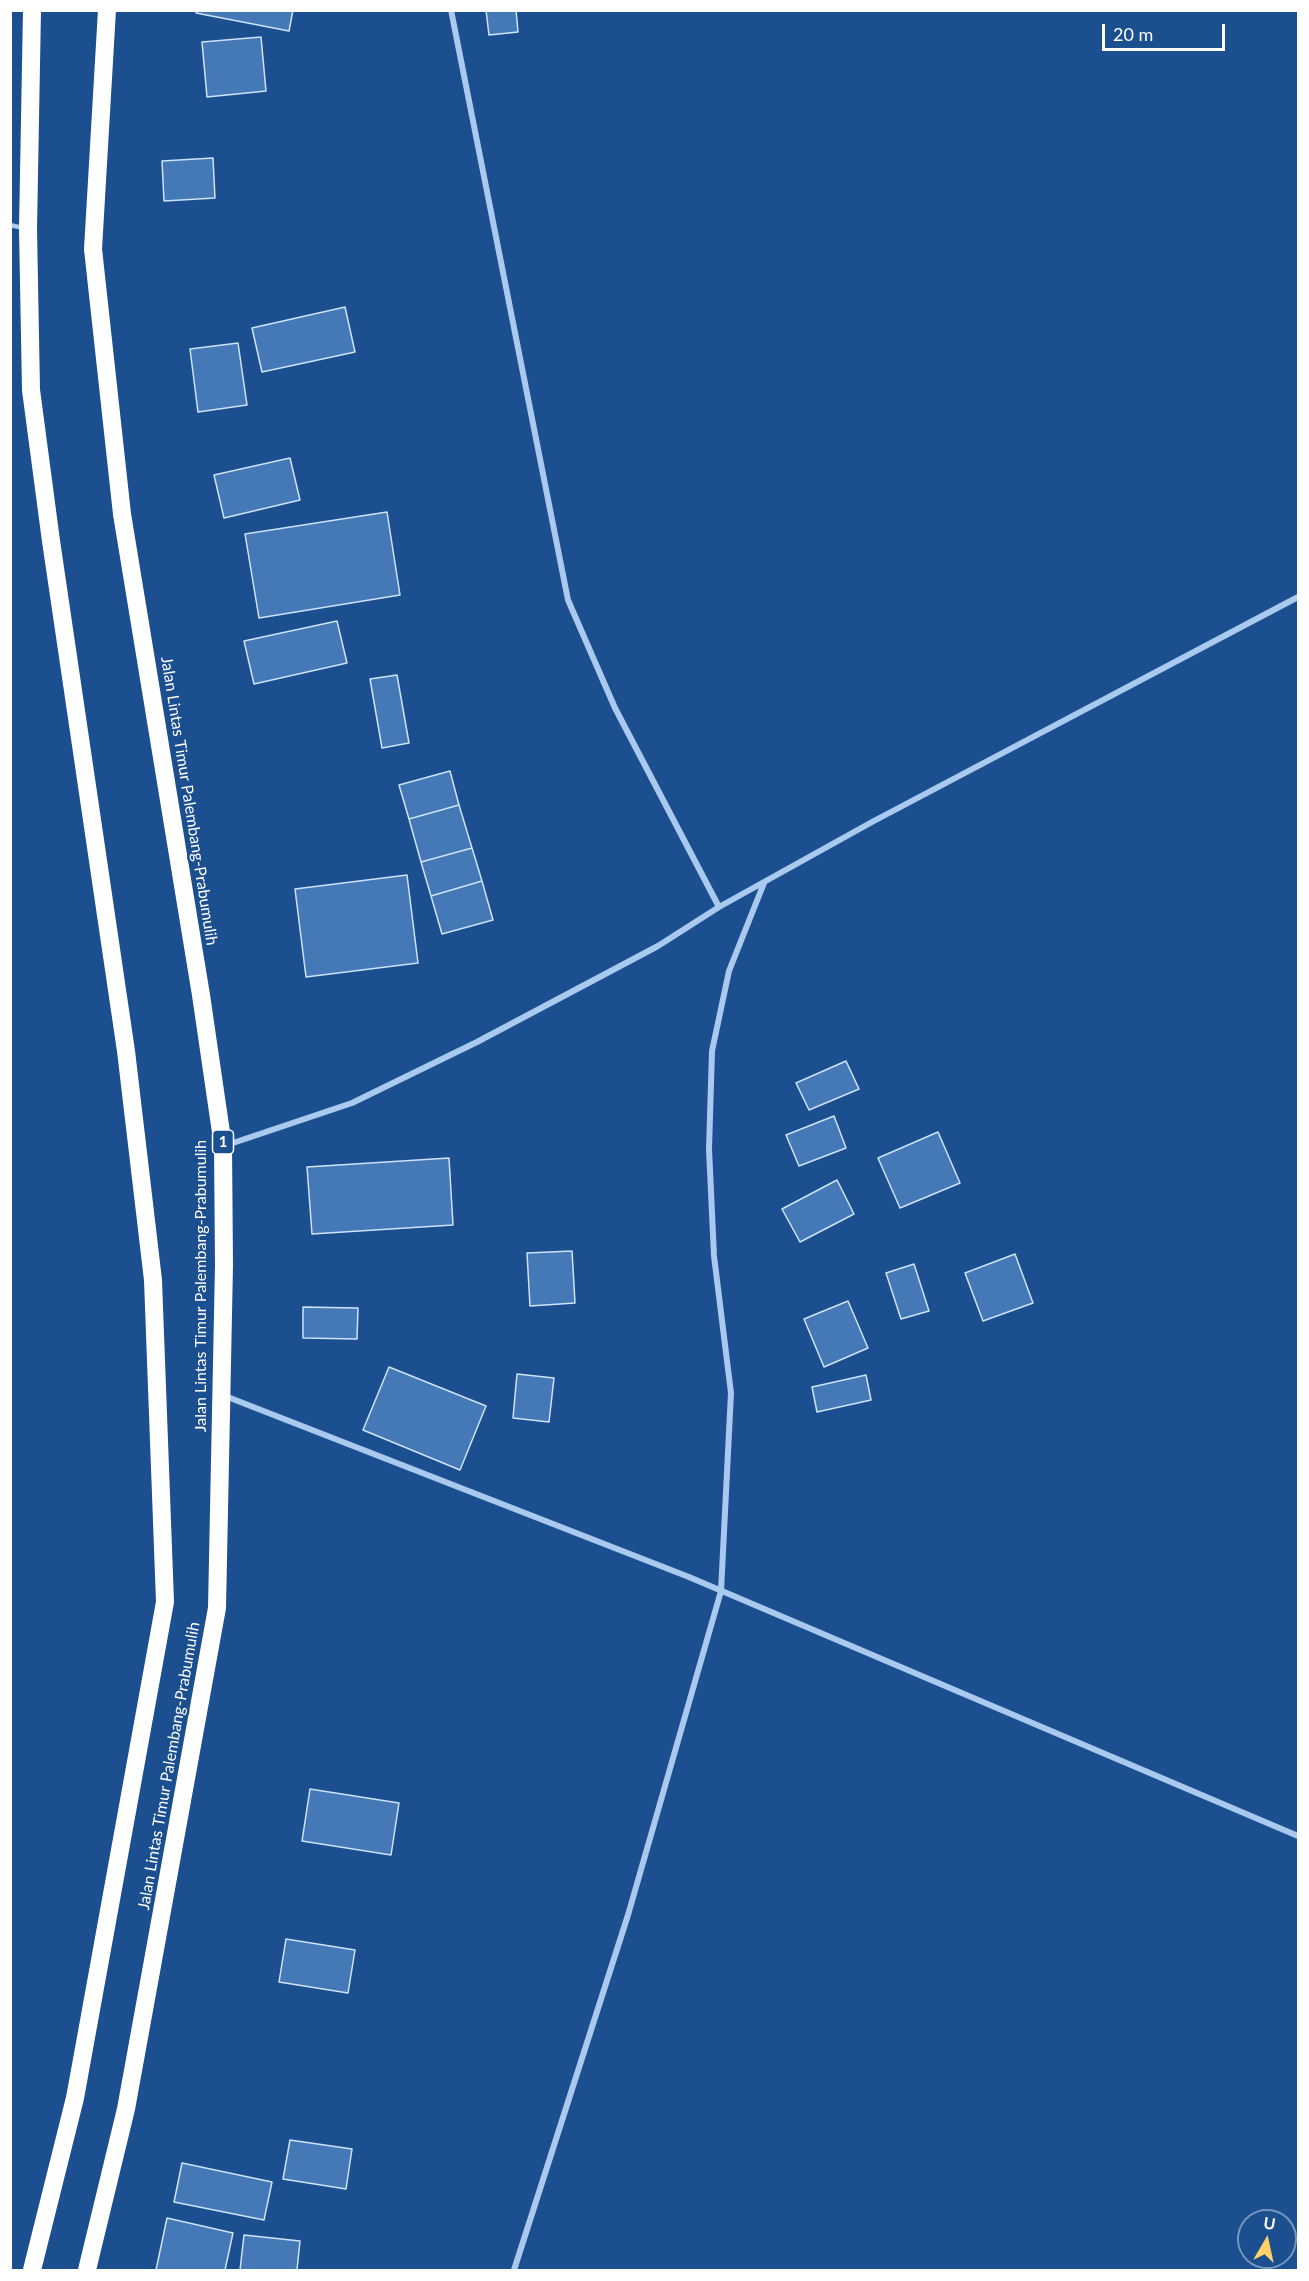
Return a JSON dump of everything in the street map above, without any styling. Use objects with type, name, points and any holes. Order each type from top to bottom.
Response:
[{"type":"highway","name":"Jalan Lintas Timur Palembang-Prabumulih","points":[[32,10],[19,227],[31,390],[126,1051],[153,1280],[165,1602],[75,2098],[32,2271]]},
{"type":"highway","name":"Jalan Lintas Timur Palembang-Prabumulih","points":[[87,2271],[126,2109],[218,1608],[221,1395],[223,1146],[201,995],[122,514],[93,249],[107,10]]},
{"type":"street","points":[[451,10],[568,600],[615,708],[719,907]]},
{"type":"street","points":[[223,1146],[352,1103],[477,1042],[658,946],[719,907],[872,822],[1299,597]]},
{"type":"street","points":[[514,2271],[628,1915],[722,1591],[731,1393],[714,1256],[709,1149],[712,1052],[729,971],[764,883]]},
{"type":"street","points":[[221,1395],[689,1577],[1299,1836]]},
{"type":"building","points":[[197,10],[293,10],[289,31],[196,13]]},
{"type":"building","points":[[486,10],[516,10],[518,32],[489,35]]},
{"type":"building","points":[[261,37],[266,91],[207,97],[202,42]]},
{"type":"building","points":[[213,158],[215,198],[164,201],[162,161]]},
{"type":"building","points":[[345,307],[355,352],[262,372],[252,328]]},
{"type":"building","points":[[238,343],[247,405],[198,412],[190,349]]},
{"type":"building","points":[[290,458],[300,500],[224,518],[214,475]]},
{"type":"building","points":[[387,512],[400,595],[259,618],[245,534]]},
{"type":"building","points":[[337,621],[347,663],[254,684],[244,641]]},
{"type":"building","points":[[397,675],[409,743],[382,748],[370,679]]},
{"type":"building","points":[[450,771],[459,805],[409,819],[399,785]]},
{"type":"building","points":[[459,805],[472,848],[421,862],[409,819]]},
{"type":"building","points":[[472,848],[482,881],[431,896],[421,862]]},
{"type":"building","points":[[407,875],[418,963],[306,977],[295,889]]},
{"type":"building","points":[[482,881],[493,920],[442,934],[431,896]]},
{"type":"building","points":[[846,1061],[859,1089],[809,1110],[796,1083]]},
{"type":"building","points":[[834,1116],[846,1148],[799,1166],[786,1135]]},
{"type":"building","points":[[938,1132],[960,1183],[900,1208],[878,1158]]},
{"type":"building","points":[[449,1158],[453,1225],[312,1234],[307,1167]]},
{"type":"building","points":[[837,1180],[854,1214],[800,1242],[782,1209]]},
{"type":"building","points":[[572,1251],[575,1303],[530,1306],[527,1253]]},
{"type":"building","points":[[1015,1254],[1033,1303],[983,1321],[965,1273]]},
{"type":"building","points":[[914,1264],[929,1311],[901,1319],[886,1273]]},
{"type":"building","points":[[848,1301],[868,1348],[824,1367],[804,1319]]},
{"type":"building","points":[[303,1307],[358,1308],[357,1339],[303,1338]]},
{"type":"building","points":[[389,1367],[486,1406],[460,1470],[363,1430]]},
{"type":"building","points":[[517,1374],[554,1378],[549,1422],[513,1418]]},
{"type":"building","points":[[866,1375],[871,1400],[817,1412],[812,1387]]},
{"type":"building","points":[[310,1789],[399,1803],[391,1855],[302,1841]]},
{"type":"building","points":[[286,1939],[355,1950],[348,1993],[279,1982]]},
{"type":"building","points":[[290,2140],[352,2149],[346,2189],[283,2179]]},
{"type":"building","points":[[182,2163],[272,2182],[264,2220],[174,2202]]},
{"type":"building","points":[[167,2218],[233,2233],[225,2270],[156,2270]]},
{"type":"building","points":[[244,2235],[300,2241],[297,2270],[240,2270]]}]
